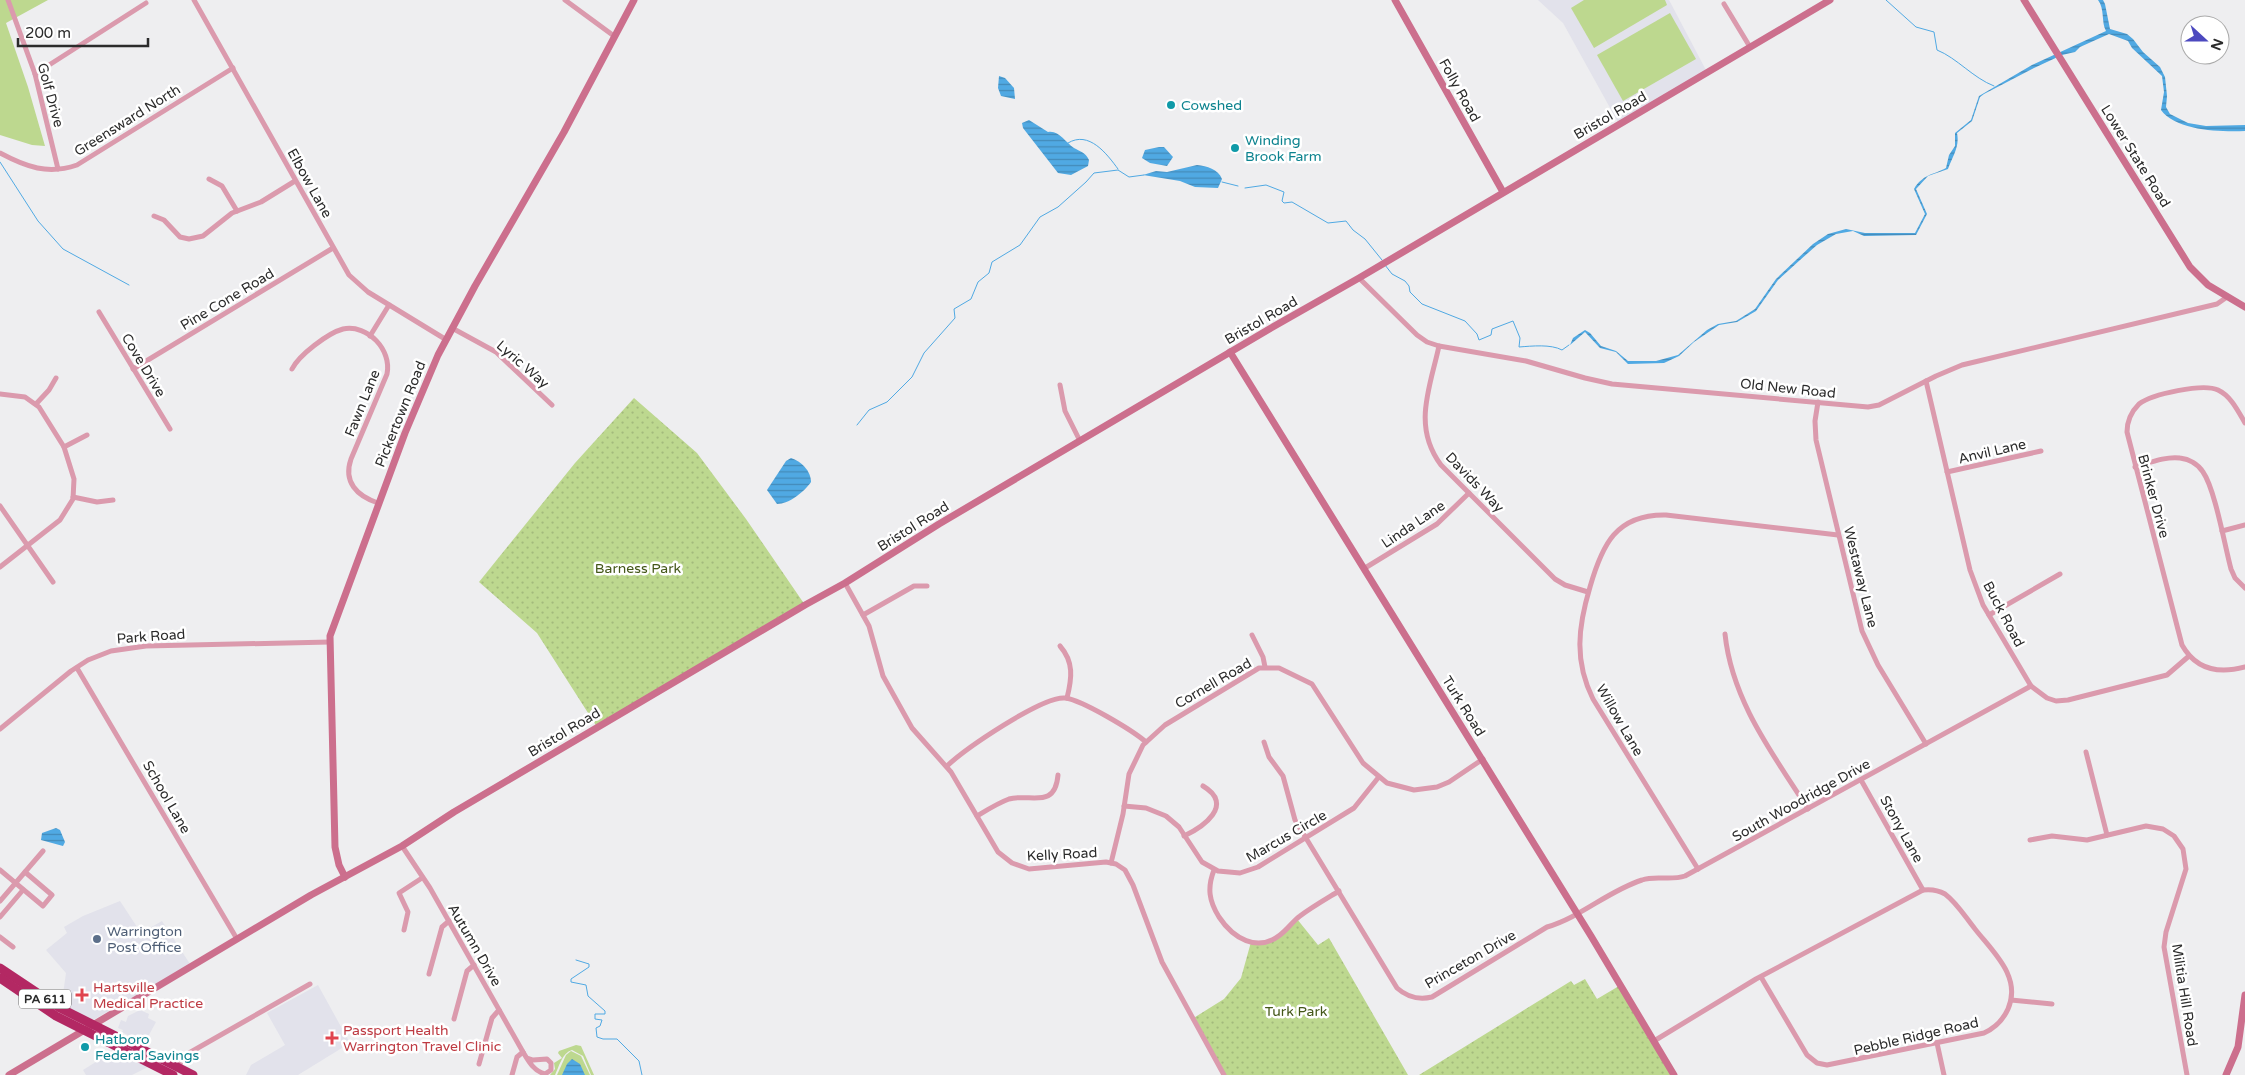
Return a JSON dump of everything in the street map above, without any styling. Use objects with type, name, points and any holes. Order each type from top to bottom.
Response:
[{"type":"highway","name":"PA 611","points":[[0,968],[42,998],[93,1025],[175,1073]]},
{"type":"highway","name":"PA 611","points":[[0,978],[42,1007],[84,1031],[175,1073],[193,1075]]},
{"type":"street","name":"Golf Drive","points":[[8,0],[35,74],[58,170]]},
{"type":"street","name":"Elbow Lane","points":[[194,0],[333,248],[354,281],[389,305],[446,339]]},
{"type":"street","points":[[565,0],[614,36]]},
{"type":"street","name":"Pickertown Road","points":[[345,877],[339,865],[335,847],[330,642],[378,503],[414,410],[446,339],[564,132],[634,0]]},
{"type":"street","name":"Folly Road","points":[[1395,0],[1503,192]]},
{"type":"street","name":"Bristol Road","points":[[11,1074],[237,939],[402,846],[454,812],[597,727],[845,583],[1230,352],[1830,0]]},
{"type":"street","name":"Lower State Road","points":[[2024,0],[2190,267],[2208,285],[2245,307]]},
{"type":"street","points":[[35,74],[146,3]]},
{"type":"street","points":[[1724,4],[1750,47]]},
{"type":"street","name":"Greensward North","points":[[0,153],[29,168],[58,170],[70,168],[88,159],[233,68]]},
{"type":"street","points":[[209,179],[222,186],[237,211]]},
{"type":"street","points":[[154,216],[164,220],[176,234],[189,239],[203,236],[237,211],[261,202],[295,181]]},
{"type":"street","name":"Pine Cone Road","points":[[133,369],[333,248]]},
{"type":"street","name":"Old New Road","points":[[1359,278],[1416,335],[1439,346],[1526,361],[1612,384],[1875,407],[1926,381],[1962,366],[2217,304],[2227,297]]},
{"type":"street","points":[[292,369],[303,354],[336,332],[354,329],[370,336],[389,305]]},
{"type":"street","name":"Cove Drive","points":[[99,312],[170,429]]},
{"type":"street","name":"Lyric Way","points":[[452,328],[496,352],[552,404]]},
{"type":"street","name":"Fawn Lane","points":[[370,336],[385,351],[388,368],[348,470],[350,482],[357,492],[365,499],[378,503]]},
{"type":"street","name":"Davids Way","points":[[1439,346],[1425,411],[1425,430],[1429,446],[1436,457],[1470,493],[1555,579],[1565,585],[1588,592]]},
{"type":"street","name":"Turk Road","points":[[1230,352],[1577,913],[1674,1075]]},
{"type":"street","points":[[36,404],[49,390],[56,378]]},
{"type":"street","name":"Buck Road","points":[[1926,381],[1970,570],[1976,588],[1989,615],[2031,686],[2047,698],[2066,701],[2167,675],[2189,656]]},
{"type":"street","points":[[1060,385],[1065,412],[1080,441]]},
{"type":"street","name":"Brinker Drive","points":[[2189,656],[2181,642],[2127,437],[2128,422],[2134,410],[2150,398],[2201,387],[2212,388],[2230,399],[2245,423]]},
{"type":"street","points":[[0,394],[25,397],[36,404],[64,447],[74,473],[73,497],[60,520],[0,568]]},
{"type":"street","name":"Westaway Lane","points":[[1818,402],[1815,421],[1816,440],[1857,615],[1867,643],[1926,744]]},
{"type":"street","points":[[64,447],[87,435]]},
{"type":"street","name":"Anvil Lane","points":[[1947,472],[2042,451]]},
{"type":"street","points":[[2135,467],[2174,458],[2184,459],[2195,464],[2207,479],[2233,574],[2245,588]]},
{"type":"street","name":"Linda Lane","points":[[1365,568],[1438,524],[1470,493]]},
{"type":"street","points":[[73,497],[97,502],[113,500]]},
{"type":"street","points":[[0,506],[52,582]]},
{"type":"street","name":"Willow Lane","points":[[1698,869],[1589,691],[1582,671],[1578,643],[1580,621],[1598,558],[1609,539],[1627,524],[1648,516],[1666,515],[1838,535]]},
{"type":"street","points":[[2222,531],[2245,525]]},
{"type":"street","points":[[1989,615],[2060,574]]},
{"type":"street","name":"Kelly Road","points":[[845,583],[871,632],[880,668],[887,684],[912,728],[947,766],[998,852],[1006,860],[1017,866],[1034,869],[1111,862],[1125,870],[1162,962],[1224,1075]]},
{"type":"street","points":[[863,615],[914,586],[927,586]]},
{"type":"street","points":[[1252,634],[1263,656],[1265,667]]},
{"type":"street","points":[[1725,634],[1734,678],[1742,702],[1808,809]]},
{"type":"street","name":"Park Road","points":[[0,729],[77,668],[95,657],[132,647],[330,642]]},
{"type":"street","points":[[1060,646],[1067,654],[1072,671],[1067,698]]},
{"type":"street","points":[[2189,656],[2205,667],[2217,671],[2230,671],[2245,667]]},
{"type":"street","name":"Cornell Road","points":[[1111,862],[1124,806],[1129,774],[1138,753],[1146,742],[1164,724],[1252,671],[1265,667],[1279,668],[1312,684],[1358,756],[1378,778],[1387,783],[1400,788],[1422,790],[1443,785],[1482,759]]},
{"type":"street","name":"School Lane","points":[[77,668],[237,939]]},
{"type":"street","name":"South Woodridge Drive","points":[[1577,913],[1641,880],[1651,878],[1675,879],[1698,869],[2031,686]]},
{"type":"street","points":[[947,766],[966,749],[1052,699],[1067,698],[1090,708],[1146,742]]},
{"type":"street","name":"Princeton Drive","points":[[1264,742],[1269,757],[1281,771],[1292,812],[1397,988],[1410,996],[1424,999],[1432,997],[1543,929],[1563,922],[1577,913]]},
{"type":"street","points":[[2086,752],[2106,835]]},
{"type":"street","points":[[977,816],[1010,799],[1044,797],[1053,792],[1057,785],[1058,775]]},
{"type":"street","name":"Marcus Circle","points":[[1214,870],[1231,873],[1250,871],[1354,808],[1378,778]]},
{"type":"street","name":"Stony Lane","points":[[1861,780],[1923,890]]},
{"type":"street","points":[[1184,836],[1200,828],[1213,815],[1216,804],[1215,798],[1203,786]]},
{"type":"street","points":[[1124,806],[1146,808],[1166,816],[1175,823],[1202,862],[1214,870],[1209,888],[1214,908],[1233,934],[1251,942],[1271,940],[1279,936],[1300,916],[1339,891]]},
{"type":"street","name":"Militia Hill Road","points":[[2030,840],[2052,836],[2088,840],[2141,827],[2158,828],[2174,836],[2185,854],[2185,874],[2166,932],[2164,947],[2187,1075]]},
{"type":"street","name":"Autumn Drive","points":[[402,846],[430,888],[526,1058],[535,1069],[545,1074],[551,1068],[549,1060],[526,1058]]},
{"type":"street","points":[[0,901],[43,851]]},
{"type":"street","points":[[0,870],[43,906],[52,895],[25,872]]},
{"type":"street","points":[[404,930],[408,912],[400,892],[422,878]]},
{"type":"street","points":[[0,917],[23,890]]},
{"type":"street","points":[[1654,1041],[1761,977],[1923,890],[1937,890],[1950,899],[2008,974],[2012,988],[2011,1000],[2052,1004]]},
{"type":"street","points":[[429,974],[442,927],[449,921]]},
{"type":"street","points":[[0,937],[13,947]]},
{"type":"street","points":[[454,1018],[467,971],[474,965]]},
{"type":"street","name":"Pebble Ridge Road","points":[[1761,977],[1804,1050],[1817,1062],[1833,1066],[1989,1030],[2002,1019],[2011,1000]]},
{"type":"street","points":[[175,1073],[182,1060],[189,1053],[310,984]]},
{"type":"street","points":[[2226,1075],[2238,1047],[2245,995]]},
{"type":"street","points":[[479,1064],[492,1018],[499,1010]]},
{"type":"street","points":[[1937,1043],[1944,1075]]},
{"type":"street","points":[[512,1075],[516,1057],[523,1052]]},
{"type":"shaded area","points":[[1538,0],[1669,0],[1707,72],[1619,124],[1563,23]]},
{"type":"shaded area","points":[[120,901],[141,933],[162,921],[190,964],[95,1019],[89,1020],[56,1002],[63,994],[66,973],[46,950],[67,933],[64,927],[83,916]]},
{"type":"shaded area","points":[[318,985],[350,1043],[298,1075],[246,1075],[251,1065],[285,1045],[267,1013]]},
{"type":"shaded area","points":[[140,1010],[149,1014],[148,1018],[156,1022],[144,1044],[118,1028],[121,1020],[126,1022],[128,1016]]},
{"type":"shaded area","points":[[115,1050],[148,1067],[132,1075],[86,1075],[83,1070]]},
{"type":"green space","points":[[0,0],[48,0],[6,23],[28,87],[45,146],[32,145],[0,135]]},
{"type":"green space","points":[[1584,0],[1665,0],[1667,5],[1594,48],[1571,8]]},
{"type":"green space","points":[[1670,13],[1696,59],[1623,101],[1597,55]]},
{"type":"green space","name":"Barness Park","points":[[634,398],[697,453],[746,519],[805,605],[597,727],[537,633],[479,582],[575,463]]},
{"type":"green space","name":"Turk Park","points":[[1297,919],[1318,945],[1329,938],[1408,1075],[1224,1075],[1192,1019],[1224,999],[1241,978],[1251,942],[1271,940]]},
{"type":"green space","points":[[1585,979],[1597,999],[1619,986],[1672,1075],[1419,1075],[1571,981],[1574,985]]},
{"type":"green space","points":[[576,1045],[581,1046],[594,1075],[591,1075],[583,1056],[572,1050],[563,1057],[555,1075],[550,1075],[555,1069],[554,1063],[562,1058],[558,1053],[559,1051]]},
{"type":"green space","points":[[571,1051],[581,1056],[590,1075],[557,1075],[566,1055]]},
{"type":"water","points":[[2098,0],[2103,0],[2105,4],[2110,29],[2127,34],[2160,67],[2165,77],[2166,107],[2170,114],[2188,123],[2206,126],[2245,125],[2245,131],[2200,129],[2177,122],[2168,117],[2161,110],[2164,92],[2162,76],[2132,48],[2128,41],[2109,34],[2080,47],[2075,52],[2062,55],[2034,68],[1980,97],[1972,121],[1957,133],[1957,147],[1948,169],[1932,175],[1946,168],[1949,155],[1955,146],[1955,133],[1971,120],[1979,96],[2032,65],[2106,31],[2102,7]]},
{"type":"water","points":[[999,76],[1005,78],[1014,88],[1015,99],[1001,96],[998,88]]},
{"type":"water","points":[[1029,120],[1048,132],[1059,135],[1084,154],[1089,160],[1088,166],[1071,175],[1058,173],[1023,128],[1022,123]]},
{"type":"water","points":[[1164,147],[1173,157],[1167,166],[1150,163],[1142,158],[1145,150]]},
{"type":"water","points":[[1197,165],[1208,167],[1218,173],[1222,179],[1218,188],[1195,187],[1180,181],[1143,175],[1156,171],[1167,172]]},
{"type":"water","points":[[1927,177],[1916,189],[1927,214],[1916,235],[1864,236],[1853,231],[1836,234],[1817,245],[1778,280],[1756,311],[1737,322],[1719,325],[1694,342],[1679,356],[1664,363],[1628,364],[1616,352],[1600,348],[1585,332],[1570,345],[1573,338],[1585,330],[1601,346],[1616,351],[1628,361],[1656,361],[1678,355],[1707,330],[1718,324],[1736,321],[1755,309],[1776,279],[1813,244],[1828,234],[1846,229],[1865,233],[1915,233],[1925,214],[1914,189],[1917,184]]},
{"type":"water","points":[[791,458],[805,467],[811,482],[796,497],[777,504],[767,490],[786,461]]},
{"type":"water","points":[[56,828],[60,830],[65,842],[63,846],[41,840],[42,833]]},
{"type":"water","points":[[572,1059],[580,1064],[585,1075],[562,1075],[567,1064]]},
{"type":"waterway","points":[[1886,0],[1916,27],[1934,32],[1937,50],[1994,86]]},
{"type":"waterway","points":[[1068,143],[1083,139],[1090,142],[1103,151],[1118,169]]},
{"type":"waterway","points":[[0,162],[38,221],[63,249],[129,285]]},
{"type":"waterway","points":[[857,425],[869,410],[887,402],[912,377],[924,353],[955,318],[954,309],[971,299],[978,282],[989,273],[992,262],[1020,245],[1040,217],[1058,207],[1094,173],[1118,170],[1129,177],[1144,175]]},
{"type":"waterway","points":[[1222,182],[1238,186]]},
{"type":"waterway","points":[[1245,188],[1266,185],[1284,192],[1282,201],[1284,203],[1292,202],[1328,223],[1346,221],[1353,230],[1365,239],[1382,260]]},
{"type":"waterway","points":[[1385,265],[1392,274],[1405,281],[1409,286],[1410,292],[1422,304],[1465,321],[1477,334],[1479,340],[1491,335],[1492,329],[1513,321],[1520,338],[1519,347],[1547,346],[1562,350],[1569,345]]},
{"type":"waterway","points":[[576,960],[589,964],[589,967],[571,979],[571,982],[586,985],[588,996],[605,1011],[605,1014],[595,1014],[595,1019],[602,1020],[600,1026],[596,1028],[597,1037],[617,1039],[639,1061],[642,1075]]},
{"type":"place","name":"Cowshed","points":[[1171,105]]},
{"type":"place","name":"Winding Brook Farm","points":[[1235,148]]},
{"type":"place","name":"Warrington Post Office","points":[[97,939]]},
{"type":"place","name":"Hartsville Medical Practice","points":[[82,995]]},
{"type":"place","name":"Passport Health Warrington Travel Clinic","points":[[332,1038]]},
{"type":"place","name":"Hatboro Federal Savings","points":[[85,1047]]}]
